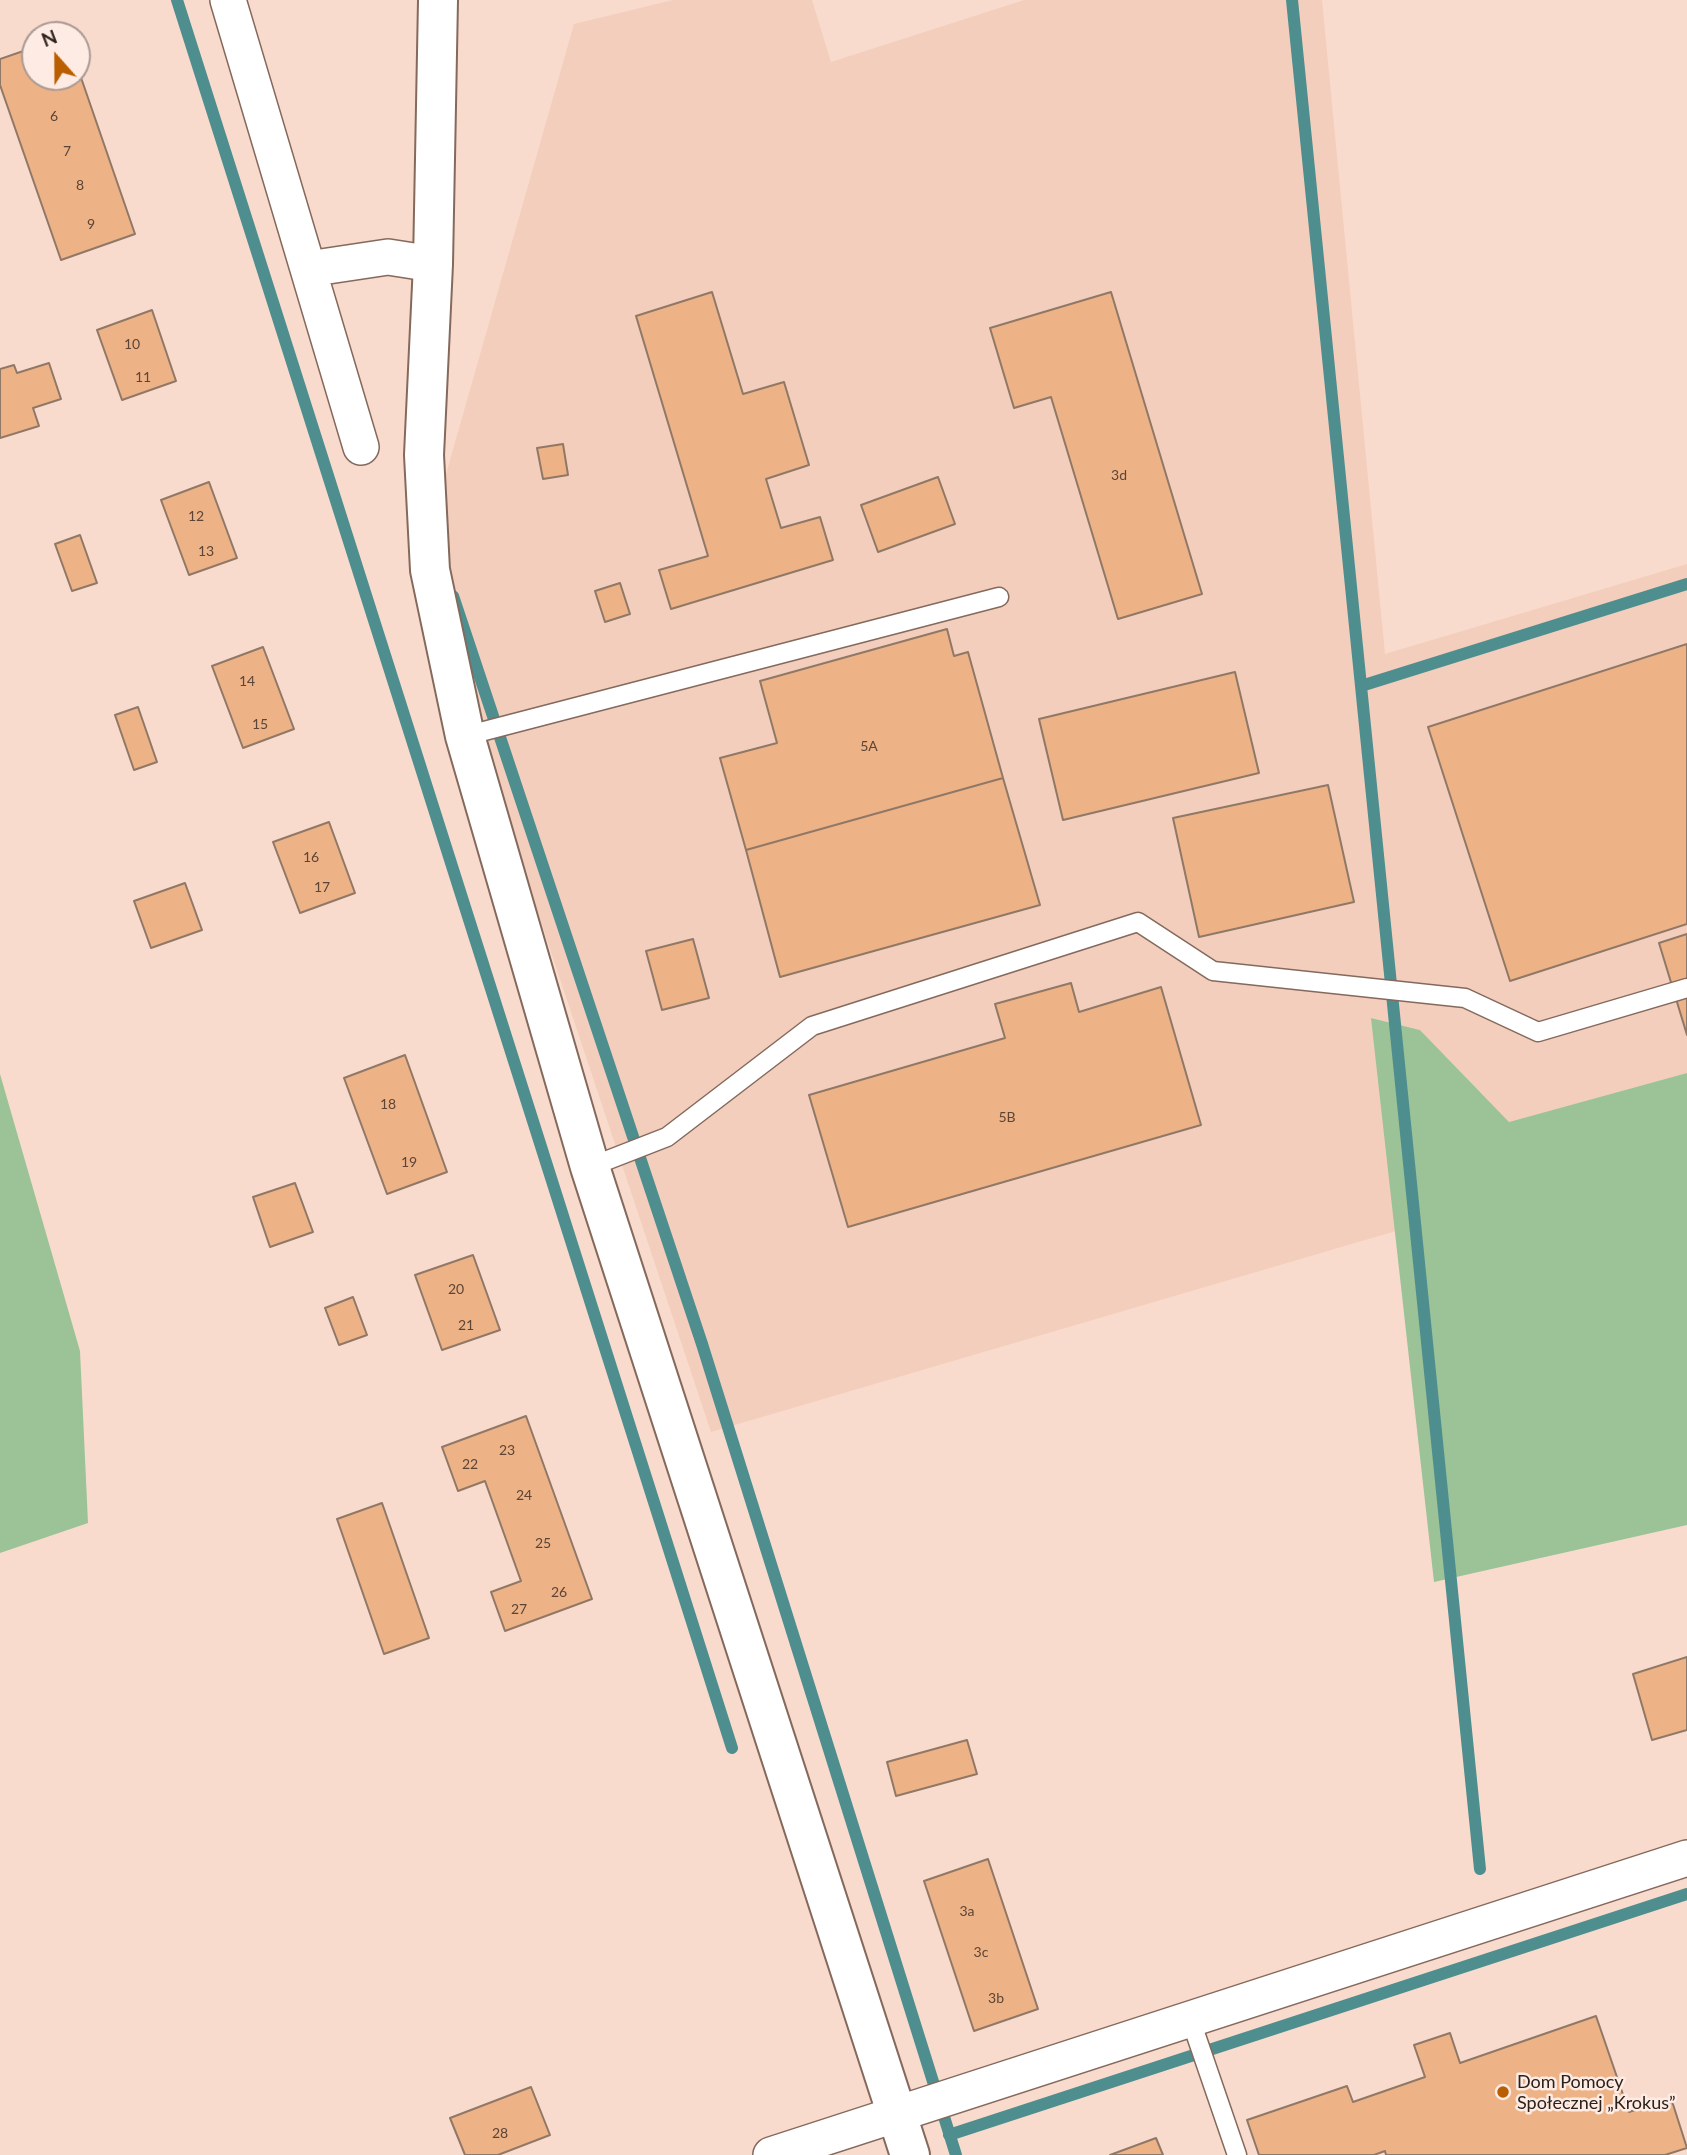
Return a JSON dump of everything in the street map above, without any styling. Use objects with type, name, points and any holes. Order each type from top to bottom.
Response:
[{"type":"street","points":[[228,0],[361,447]]},
{"type":"street","points":[[438,0],[433,264],[424,455],[430,570],[465,736],[590,1167],[910,2155]]},
{"type":"street","points":[[308,269],[388,257],[433,264]]},
{"type":"street","points":[[771,2155],[1687,1857]]},
{"type":"lane","points":[[465,736],[999,597]]},
{"type":"lane","points":[[590,1167],[667,1137],[812,1026],[1138,922],[1213,971],[1354,989],[1465,998],[1538,1032],[1687,988]]},
{"type":"lane","points":[[1189,2018],[1237,2155]]},
{"type":"shaded area","points":[[673,0],[812,0],[831,62],[1024,0],[1322,0],[1385,654],[1687,564],[1687,1073],[1509,1122],[1420,1030],[1372,1018],[1396,1231],[711,1432],[421,562],[574,24]]},
{"type":"green space","points":[[1371,1018],[1420,1030],[1509,1122],[1687,1073],[1687,1525],[1434,1582]]},
{"type":"green space","points":[[0,1074],[80,1351],[88,1523],[0,1553]]},
{"type":"building","points":[[21,52],[21,91],[86,91],[135,234],[61,260],[0,85],[0,59]]},
{"type":"building","points":[[712,292],[743,394],[784,382],[809,465],[766,479],[781,528],[820,517],[833,560],[671,609],[659,570],[708,556],[636,316]]},
{"type":"building","points":[[1111,292],[1202,594],[1118,619],[1051,397],[1014,408],[990,328]]},
{"type":"building","points":[[152,310],[176,381],[122,400],[97,330]]},
{"type":"building","points":[[49,363],[61,399],[33,408],[39,426],[0,438],[0,369],[14,365],[17,373]]},
{"type":"building","points":[[563,444],[568,475],[543,479],[537,448]]},
{"type":"building","points":[[938,477],[955,524],[878,552],[861,505]]},
{"type":"building","points":[[209,482],[237,558],[189,575],[161,500]]},
{"type":"building","points":[[80,535],[97,583],[72,591],[55,544]]},
{"type":"building","points":[[620,583],[630,614],[605,622],[595,591]]},
{"type":"building","points":[[947,629],[954,656],[968,652],[1003,778],[746,850],[720,758],[777,743],[760,681]]},
{"type":"building","points":[[1687,644],[1687,924],[1510,981],[1428,727]]},
{"type":"building","points":[[263,647],[294,729],[243,748],[212,666]]},
{"type":"building","points":[[1235,672],[1259,773],[1063,820],[1039,719]]},
{"type":"building","points":[[138,707],[157,762],[134,770],[115,715]]},
{"type":"building","points":[[1003,778],[1040,905],[780,977],[746,850]]},
{"type":"building","points":[[1328,785],[1354,902],[1199,937],[1173,818]]},
{"type":"building","points":[[329,822],[355,893],[300,913],[273,842]]},
{"type":"building","points":[[185,883],[202,930],[151,948],[134,901]]},
{"type":"building","points":[[1687,934],[1687,1035],[1659,943]]},
{"type":"building","points":[[693,939],[709,998],[662,1010],[646,951]]},
{"type":"building","points":[[1071,983],[1079,1012],[1161,987],[1201,1125],[848,1227],[809,1095],[1005,1038],[995,1004]]},
{"type":"building","points":[[405,1055],[447,1172],[387,1194],[344,1078]]},
{"type":"building","points":[[295,1183],[313,1232],[270,1247],[253,1197]]},
{"type":"building","points":[[473,1255],[500,1330],[442,1350],[415,1275]]},
{"type":"building","points":[[353,1297],[367,1335],[339,1345],[325,1308]]},
{"type":"building","points":[[526,1416],[592,1599],[505,1631],[491,1592],[521,1581],[485,1481],[458,1491],[442,1447]]},
{"type":"building","points":[[382,1503],[429,1638],[384,1654],[337,1519]]},
{"type":"building","points":[[1687,1657],[1687,1730],[1652,1740],[1633,1674]]},
{"type":"building","points":[[967,1740],[977,1774],[896,1796],[887,1762]]},
{"type":"building","points":[[988,1859],[1038,2009],[974,2031],[924,1881]]},
{"type":"building","name":"Dom Pomocy Społecznej „Krokus”","points":[[1596,2016],[1629,2112],[1671,2098],[1687,2148],[1665,2155],[1386,2155],[1385,2151],[1374,2155],[1259,2155],[1247,2120],[1347,2086],[1353,2102],[1425,2077],[1414,2045],[1450,2033],[1460,2063]]},
{"type":"building","points":[[531,2087],[550,2135],[498,2155],[465,2155],[450,2118]]},
{"type":"building","points":[[1156,2138],[1163,2155],[1110,2155]]},
{"type":"waterway","points":[[177,0],[732,1748]]},
{"type":"waterway","points":[[1292,0],[1480,1869]]},
{"type":"waterway","points":[[1361,686],[1687,584]]},
{"type":"waterway","points":[[453,596],[702,1344],[956,2155]]},
{"type":"waterway","points":[[949,2135],[1687,1894]]},
{"type":"place","name":"Dom Pomocy Społecznej „Krokus”","points":[[1503,2092]]}]
